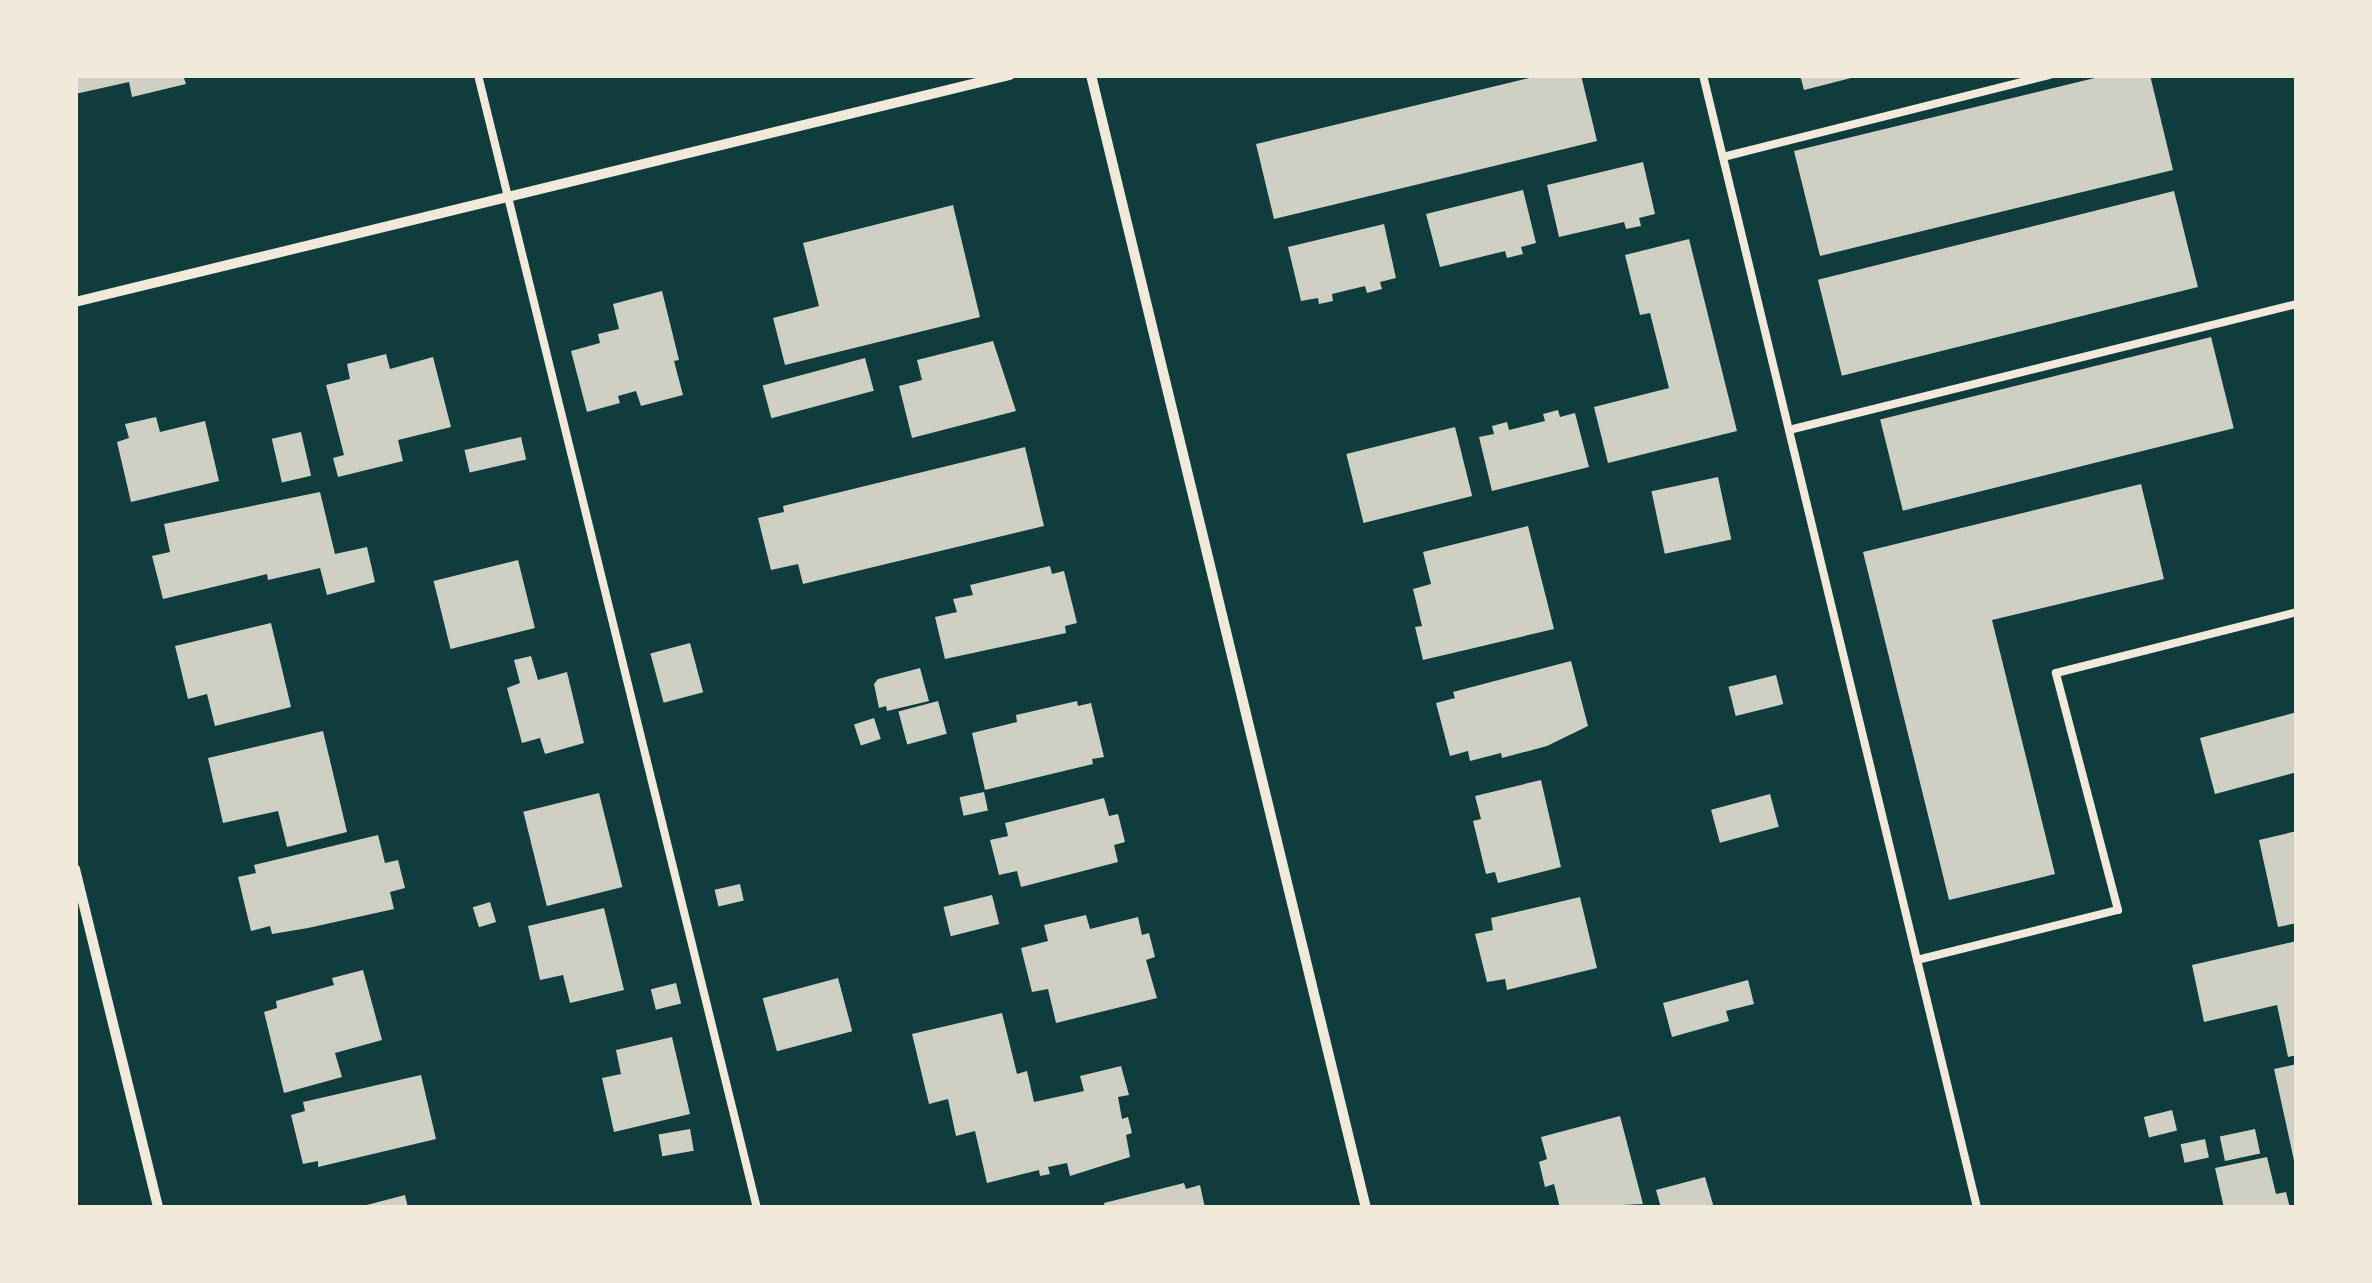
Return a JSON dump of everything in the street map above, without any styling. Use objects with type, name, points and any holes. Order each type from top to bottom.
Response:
[{"type":"street","points":[[75,302],[1010,75]]},
{"type":"street","points":[[1090,75],[1366,1208]]},
{"type":"street","points":[[75,869],[158,1208]]},
{"type":"lane","points":[[478,75],[757,1208]]},
{"type":"lane","points":[[1703,75],[1977,1208]]},
{"type":"lane","points":[[1723,157],[2050,75]]},
{"type":"lane","points":[[1789,430],[2297,304]]},
{"type":"lane","points":[[1917,960],[2118,910],[2056,673],[2297,612]]},
{"type":"building","points":[[75,75],[183,75],[186,84],[132,97],[129,82],[75,94]]},
{"type":"building","points":[[1542,75],[1581,75],[1597,141],[1274,219],[1256,144]]},
{"type":"building","points":[[1800,75],[1859,75],[1859,76],[1804,90]]},
{"type":"building","points":[[2107,75],[2150,75],[2173,170],[1820,256],[1794,151]]},
{"type":"building","points":[[1643,162],[1655,214],[1639,218],[1641,226],[1626,229],[1624,222],[1559,237],[1547,185]]},
{"type":"building","points":[[1523,190],[1536,243],[1521,247],[1523,254],[1507,258],[1505,251],[1440,267],[1426,214]]},
{"type":"building","points":[[2174,191],[2198,287],[1842,376],[1818,280]]},
{"type":"building","points":[[953,205],[980,317],[785,365],[773,318],[819,306],[803,243]]},
{"type":"building","points":[[1384,224],[1396,278],[1380,282],[1382,289],[1367,293],[1365,286],[1332,294],[1333,301],[1301,301],[1288,247]]},
{"type":"building","points":[[1689,239],[1737,431],[1608,463],[1594,407],[1669,388],[1650,313],[1640,315],[1625,255]]},
{"type":"building","points":[[662,291],[679,360],[674,361],[683,395],[641,406],[636,391],[618,396],[620,403],[587,412],[571,351],[600,343],[598,334],[619,329],[613,304]]},
{"type":"building","points":[[2211,337],[2234,428],[1903,511],[1880,419]]},
{"type":"building","points":[[993,341],[1016,411],[912,438],[899,386],[922,380],[917,360]]},
{"type":"building","points":[[386,354],[390,369],[433,357],[451,427],[398,440],[403,461],[338,477],[333,458],[344,455],[326,385],[350,379],[347,364]]},
{"type":"building","points":[[865,358],[874,391],[771,418],[763,385]]},
{"type":"building","points":[[1558,410],[1560,417],[1575,413],[1589,467],[1492,491],[1479,437],[1494,434],[1492,426],[1507,422],[1509,430],[1545,421],[1543,414]]},
{"type":"building","points":[[156,417],[160,432],[205,421],[219,481],[131,502],[117,442],[129,438],[125,424]]},
{"type":"building","points":[[1455,427],[1472,496],[1364,523],[1346,454]]},
{"type":"building","points":[[301,432],[311,476],[282,483],[272,439]]},
{"type":"building","points":[[521,437],[526,459],[470,472],[464,450]]},
{"type":"building","points":[[1025,447],[1044,526],[803,584],[798,564],[771,570],[758,518],[784,512],[783,506]]},
{"type":"building","points":[[1718,477],[1731,540],[1665,554],[1651,491]]},
{"type":"building","points":[[2141,484],[2164,579],[1992,620],[2055,874],[1949,900],[1863,552]]},
{"type":"building","points":[[320,492],[335,554],[367,547],[375,582],[327,595],[320,568],[268,580],[267,574],[163,599],[152,556],[170,552],[164,524]]},
{"type":"building","points":[[1528,526],[1554,629],[1423,660],[1415,627],[1422,626],[1413,589],[1431,584],[1423,552]]},
{"type":"building","points":[[518,560],[535,628],[451,649],[434,581]]},
{"type":"building","points":[[1050,566],[1052,574],[1064,571],[1077,623],[1065,626],[1066,633],[945,659],[935,617],[957,612],[953,599],[973,595],[970,585]]},
{"type":"building","points":[[271,623],[291,707],[215,726],[207,694],[188,699],[175,646]]},
{"type":"building","points":[[690,643],[703,692],[664,703],[650,654]]},
{"type":"building","points":[[531,656],[538,680],[567,672],[584,743],[545,754],[540,738],[522,743],[507,688],[520,683],[514,660]]},
{"type":"building","points":[[1571,661],[1588,726],[1547,746],[1502,758],[1501,753],[1470,761],[1468,751],[1450,756],[1436,703],[1455,698],[1453,692]]},
{"type":"building","points":[[920,668],[929,701],[887,711],[886,706],[879,708],[874,684],[878,679]]},
{"type":"building","points":[[1776,675],[1783,704],[1736,716],[1728,687]]},
{"type":"building","points":[[938,701],[947,734],[907,744],[898,712]]},
{"type":"building","points":[[1077,701],[1078,706],[1091,703],[1104,757],[1092,759],[1093,764],[985,790],[972,733],[1017,722],[1016,715]]},
{"type":"building","points":[[2297,712],[2297,772],[2215,794],[2200,738]]},
{"type":"building","points":[[874,718],[881,739],[861,745],[854,724]]},
{"type":"building","points":[[323,731],[347,832],[287,847],[278,811],[223,823],[208,758]]},
{"type":"building","points":[[1541,780],[1561,867],[1498,883],[1495,872],[1486,874],[1473,821],[1481,819],[1475,796]]},
{"type":"building","points":[[984,792],[988,811],[963,816],[960,797]]},
{"type":"building","points":[[599,793],[622,887],[547,906],[523,812]]},
{"type":"building","points":[[1770,794],[1779,827],[1720,843],[1711,810]]},
{"type":"building","points":[[1104,798],[1109,816],[1118,814],[1125,842],[1114,845],[1118,862],[1021,887],[1017,871],[999,875],[990,840],[1008,836],[1005,823]]},
{"type":"building","points":[[2297,831],[2297,923],[2278,927],[2259,840]]},
{"type":"building","points":[[378,835],[385,863],[398,860],[405,888],[390,892],[394,909],[272,934],[270,926],[251,931],[238,877],[256,873],[254,865]]},
{"type":"building","points":[[740,884],[744,901],[718,906],[715,890]]},
{"type":"building","points":[[992,895],[999,924],[951,936],[943,907]]},
{"type":"building","points":[[1580,897],[1597,968],[1507,990],[1505,979],[1487,982],[1475,934],[1493,930],[1491,918]]},
{"type":"building","points":[[490,902],[496,922],[479,927],[473,907]]},
{"type":"building","points":[[604,908],[624,990],[570,1003],[563,975],[540,980],[528,926]]},
{"type":"building","points":[[1086,915],[1090,929],[1138,917],[1142,935],[1149,933],[1155,957],[1146,960],[1157,998],[1056,1023],[1048,989],[1032,992],[1021,948],[1048,941],[1044,925]]},
{"type":"building","points":[[2297,941],[2297,1055],[2288,1057],[2277,1005],[2204,1022],[2192,965]]},
{"type":"building","points":[[363,970],[382,1040],[335,1053],[342,1077],[284,1093],[264,1012],[277,1008],[276,1001],[334,985],[332,978]]},
{"type":"building","points":[[838,978],[852,1031],[777,1051],[763,998]]},
{"type":"building","points":[[1748,980],[1754,1004],[1726,1011],[1729,1021],[1672,1037],[1663,1003]]},
{"type":"building","points":[[676,983],[681,1003],[656,1010],[651,989]]},
{"type":"building","points":[[1002,1013],[1017,1074],[1027,1071],[1034,1102],[1084,1091],[1080,1076],[1121,1066],[1129,1095],[1118,1097],[1122,1119],[1128,1117],[1132,1133],[1126,1135],[1130,1157],[1070,1176],[1067,1163],[1048,1167],[1050,1174],[1040,1176],[1039,1170],[987,1183],[975,1131],[956,1136],[948,1099],[929,1104],[912,1034]]},
{"type":"building","points":[[672,1037],[690,1114],[614,1132],[602,1078],[621,1074],[616,1050]]},
{"type":"building","points":[[2297,1064],[2297,1165],[2295,1165],[2274,1069]]},
{"type":"building","points":[[421,1075],[436,1139],[318,1167],[318,1161],[303,1164],[291,1115],[305,1111],[303,1102]]},
{"type":"building","points":[[2172,1110],[2177,1130],[2149,1137],[2144,1117]]},
{"type":"building","points":[[1620,1116],[1643,1204],[1560,1208],[1554,1184],[1545,1187],[1539,1162],[1547,1159],[1541,1137]]},
{"type":"building","points":[[690,1129],[694,1151],[662,1156],[658,1135]]},
{"type":"building","points":[[2255,1129],[2260,1153],[2225,1161],[2220,1136]]},
{"type":"building","points":[[2205,1139],[2209,1158],[2184,1163],[2181,1144]]},
{"type":"building","points":[[2267,1157],[2276,1194],[2286,1192],[2290,1208],[2224,1208],[2215,1168]]},
{"type":"building","points":[[1705,1177],[1714,1208],[1661,1208],[1656,1190]]},
{"type":"building","points":[[1184,1183],[1186,1189],[1200,1185],[1205,1208],[1105,1208],[1104,1203]]},
{"type":"building","points":[[405,1195],[408,1208],[359,1208],[359,1207]]}]
